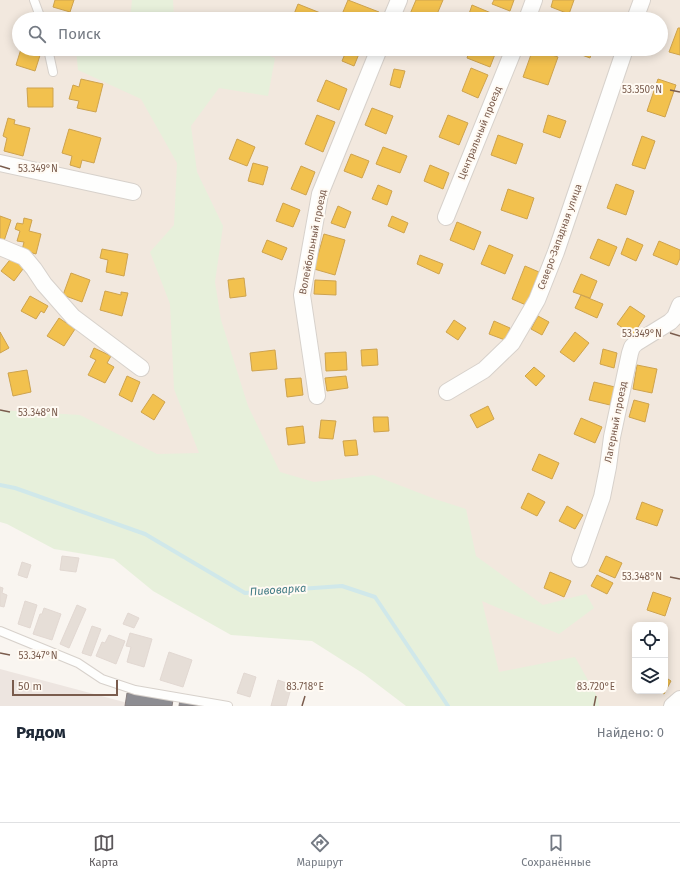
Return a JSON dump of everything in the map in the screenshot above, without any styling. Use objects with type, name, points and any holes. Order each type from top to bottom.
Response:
[{"type":"street","points":[[395,12],[399,0]]},
{"type":"street","points":[[530,12],[534,0]]},
{"type":"street","points":[[638,12],[642,0]]},
{"type":"street","name":"Волейбольный проезд","points":[[317,396],[302,295],[320,194],[376,56]]},
{"type":"street","name":"Центральный проезд","points":[[446,217],[511,56]]},
{"type":"street","name":"Северо-Западная улица","points":[[447,392],[484,370],[512,343],[537,300],[556,252],[623,56]]},
{"type":"street","points":[[0,163],[133,192]]},
{"type":"street","points":[[0,247],[24,257],[44,284],[73,317],[141,368]]},
{"type":"street","name":"Лагерный проезд","points":[[580,560],[602,497],[612,436],[632,347],[670,322],[675,317],[680,305]]},
{"type":"street","points":[[672,706],[680,699]]},
{"type":"lane","points":[[34,0],[38,12]]},
{"type":"lane","points":[[50,56],[53,72]]},
{"type":"lane","points":[[0,631],[78,663],[102,679],[135,690],[228,706]]},
{"type":"shaded area","points":[[0,0],[680,0],[680,706],[509,706],[0,439]]},
{"type":"shaded area","points":[[0,669],[139,706],[0,706]]},
{"type":"green space","points":[[132,0],[173,0],[174,12],[131,12]]},
{"type":"green space","points":[[77,56],[270,56],[275,58],[268,96],[219,88],[191,126],[197,172],[223,226],[215,282],[221,320],[248,406],[280,472],[314,482],[373,475],[435,499],[466,509],[476,556],[543,605],[586,594],[594,608],[559,634],[482,601],[499,672],[575,657],[598,698],[599,706],[406,706],[364,674],[312,641],[231,635],[153,591],[114,559],[54,549],[7,524],[0,522],[0,410],[80,415],[157,454],[199,453],[174,389],[170,304],[150,252],[174,225],[177,163],[141,99],[78,70]]},
{"type":"building: Жильё","points":[[55,0],[74,0],[70,12],[53,7]]},
{"type":"building: Жильё","points":[[348,0],[379,12],[343,12]]},
{"type":"building: Жильё","points":[[416,0],[443,0],[438,12],[411,12]]},
{"type":"building: Жильё","points":[[494,0],[514,0],[510,11],[492,4]]},
{"type":"building: Жильё","points":[[553,0],[574,0],[570,12],[564,12],[551,7]]},
{"type":"building: Жильё","points":[[298,4],[318,12],[295,12]]},
{"type":"building: Жильё","points":[[472,5],[489,12],[470,12]]},
{"type":"building: Жильё","points":[[678,28],[680,28],[680,55],[669,52]]},
{"type":"building: Жильё","points":[[19,56],[40,56],[35,71],[16,65]]},
{"type":"building: Жильё","points":[[344,56],[358,56],[354,66],[342,61]]},
{"type":"building: Жильё","points":[[468,56],[494,56],[490,67],[467,58]]},
{"type":"building: Жильё","points":[[530,56],[558,57],[548,85],[523,77]]},
{"type":"building: Жильё","points":[[471,68],[488,75],[478,98],[462,91]]},
{"type":"building: Жильё","points":[[394,69],[405,71],[400,88],[390,85]]},
{"type":"building: Жильё","points":[[81,79],[103,84],[96,112],[77,108],[79,101],[69,99],[73,85],[79,87]]},
{"type":"building: Жильё","points":[[658,79],[676,85],[665,117],[647,111]]},
{"type":"building: Жильё","points":[[326,80],[347,89],[339,110],[317,101]]},
{"type":"building: Жильё","points":[[27,88],[53,88],[53,107],[28,107]]},
{"type":"building: Жильё","points":[[372,108],[393,116],[386,134],[365,125]]},
{"type":"building: Жильё","points":[[317,115],[335,122],[323,152],[305,144]]},
{"type":"building: Жильё","points":[[448,115],[468,123],[459,145],[439,137]]},
{"type":"building: Жильё","points":[[548,115],[566,121],[560,138],[543,132]]},
{"type":"building: Жильё","points":[[8,118],[15,120],[14,124],[30,128],[23,156],[4,151],[7,138],[3,136]]},
{"type":"building: Жильё","points":[[69,129],[101,138],[94,163],[82,160],[80,168],[70,165],[72,156],[62,153]]},
{"type":"building: Жильё","points":[[498,135],[523,144],[516,164],[491,155]]},
{"type":"building: Жильё","points":[[642,136],[655,141],[645,169],[632,165]]},
{"type":"building: Жильё","points":[[237,139],[255,147],[247,166],[229,159]]},
{"type":"building: Жильё","points":[[383,147],[407,156],[400,173],[376,164]]},
{"type":"building: Жильё","points":[[351,154],[369,161],[362,178],[344,171]]},
{"type":"building: Жильё","points":[[253,163],[268,167],[263,185],[248,181]]},
{"type":"building: Жильё","points":[[430,165],[449,173],[443,189],[424,181]]},
{"type":"building: Жильё","points":[[301,166],[315,172],[306,195],[291,189]]},
{"type":"building: Жильё","points":[[616,184],[634,191],[626,215],[607,208]]},
{"type":"building: Жильё","points":[[378,185],[392,191],[387,205],[372,199]]},
{"type":"building: Жильё","points":[[508,189],[534,198],[527,219],[501,210]]},
{"type":"building: Жильё","points":[[283,203],[300,210],[293,227],[276,221]]},
{"type":"building: Жильё","points":[[338,206],[351,212],[345,228],[331,223]]},
{"type":"building: Жильё","points":[[0,216],[11,220],[4,241],[0,240]]},
{"type":"building: Жильё","points":[[392,216],[408,223],[404,233],[388,226]]},
{"type":"building: Жильё","points":[[24,218],[32,220],[29,231],[41,234],[36,254],[22,250],[24,242],[17,241],[20,231],[15,229],[17,223],[23,224]]},
{"type":"building: Жильё","points":[[457,222],[481,232],[474,250],[450,240]]},
{"type":"building: Жильё","points":[[324,234],[345,240],[335,275],[314,269]]},
{"type":"building: Жильё","points":[[627,238],[643,245],[636,261],[621,254]]},
{"type":"building: Жильё","points":[[598,239],[617,247],[609,266],[590,258]]},
{"type":"building: Жильё","points":[[267,240],[287,248],[282,260],[262,252]]},
{"type":"building: Жильё","points":[[659,241],[680,250],[680,258],[677,265],[653,255]]},
{"type":"building: Жильё","points":[[489,245],[513,255],[505,274],[481,264]]},
{"type":"building: Жильё","points":[[102,249],[128,254],[124,276],[106,272],[108,260],[100,258]]},
{"type":"building: Жильё","points":[[420,255],[443,264],[439,274],[417,264]]},
{"type":"building: Жильё","points":[[13,256],[26,265],[14,281],[1,271]]},
{"type":"building: Жильё","points":[[525,266],[539,272],[526,305],[512,299]]},
{"type":"building: Жильё","points":[[71,273],[90,280],[82,302],[63,295]]},
{"type":"building: Жильё","points":[[581,274],[597,281],[590,298],[573,292]]},
{"type":"building: Жильё","points":[[244,278],[246,296],[230,298],[228,280]]},
{"type":"building: Жильё","points":[[315,280],[336,281],[336,295],[314,294]]},
{"type":"building: Жильё","points":[[105,291],[121,295],[121,292],[128,293],[122,316],[100,310]]},
{"type":"building: Жильё","points":[[581,295],[603,304],[597,318],[575,308]]},
{"type":"building: Жильё","points":[[30,296],[48,306],[44,313],[41,311],[36,319],[21,311]]},
{"type":"building: Жильё","points":[[630,306],[645,316],[633,335],[617,324]]},
{"type":"building: Жильё","points":[[538,316],[549,322],[542,335],[531,329]]},
{"type":"building: Жильё","points":[[59,318],[75,329],[64,346],[47,336]]},
{"type":"building: Жильё","points":[[454,320],[466,328],[458,340],[446,332]]},
{"type":"building: Жильё","points":[[494,321],[510,328],[505,340],[489,334]]},
{"type":"building: Жильё","points":[[0,332],[9,348],[0,353]]},
{"type":"building: Жильё","points":[[575,332],[589,343],[574,362],[560,352]]},
{"type":"building: Жильё","points":[[94,348],[111,356],[107,363],[114,367],[105,383],[88,375],[96,360],[90,357]]},
{"type":"building: Жильё","points":[[377,349],[378,365],[362,366],[361,350]]},
{"type":"building: Жильё","points":[[603,349],[617,353],[614,368],[600,364]]},
{"type":"building: Жильё","points":[[275,350],[277,369],[252,371],[250,353]]},
{"type":"building: Жильё","points":[[346,352],[347,370],[326,371],[325,353]]},
{"type":"building: Жильё","points":[[637,365],[657,369],[652,393],[633,389]]},
{"type":"building: Жильё","points":[[534,367],[545,376],[536,386],[525,376]]},
{"type":"building: Жильё","points":[[27,370],[31,392],[13,396],[8,373]]},
{"type":"building: Жильё","points":[[127,376],[140,382],[132,402],[119,395]]},
{"type":"building: Жильё","points":[[346,376],[348,388],[327,391],[325,378]]},
{"type":"building: Жильё","points":[[301,378],[303,395],[287,397],[285,379]]},
{"type":"building: Жильё","points":[[594,382],[615,387],[610,405],[589,400]]},
{"type":"building: Жильё","points":[[153,394],[165,402],[154,420],[141,412]]},
{"type":"building: Жильё","points":[[634,400],[649,404],[645,422],[629,417]]},
{"type":"building: Жильё","points":[[488,406],[494,419],[477,428],[470,415]]},
{"type":"building: Жильё","points":[[373,417],[388,417],[389,431],[374,432]]},
{"type":"building: Жильё","points":[[581,418],[602,427],[595,443],[574,434]]},
{"type":"building: Жильё","points":[[321,420],[336,421],[333,439],[319,438]]},
{"type":"building: Жильё","points":[[303,426],[305,443],[288,445],[286,428]]},
{"type":"building: Жильё","points":[[356,440],[358,455],[345,456],[343,441]]},
{"type":"building: Жильё","points":[[539,454],[559,463],[552,479],[532,470]]},
{"type":"building: Жильё","points":[[528,493],[545,502],[537,516],[521,508]]},
{"type":"building: Жильё","points":[[642,502],[663,510],[657,526],[636,519]]},
{"type":"building: Жильё","points":[[567,506],[583,515],[575,529],[559,521]]},
{"type":"building: Жильё","points":[[606,556],[622,563],[615,578],[599,571]]},
{"type":"building: Жильё","points":[[550,572],[571,581],[564,597],[544,588]]},
{"type":"building: Жильё","points":[[597,575],[613,583],[607,594],[591,586]]},
{"type":"building: Жильё","points":[[653,592],[671,598],[665,616],[647,610]]},
{"type":"building: Жильё","points":[[668,679],[671,681],[668,687]]},
{"type":"building: Промзона","points":[[127,693],[173,700],[172,706],[125,706]]},
{"type":"building: Промзона","points":[[180,699],[208,706],[179,706]]},
{"type":"building: Прочее","points":[[62,556],[79,558],[76,572],[60,570]]},
{"type":"building: Прочее","points":[[22,562],[31,565],[27,578],[18,575]]},
{"type":"building: Прочее","points":[[0,587],[3,588],[2,593],[7,595],[4,607],[0,606]]},
{"type":"building: Прочее","points":[[25,601],[37,605],[30,628],[18,624]]},
{"type":"building: Прочее","points":[[77,605],[86,609],[69,648],[60,644]]},
{"type":"building: Прочее","points":[[44,608],[61,614],[52,640],[33,634],[40,614],[42,614]]},
{"type":"building: Прочее","points":[[128,613],[139,618],[134,628],[123,624]]},
{"type":"building: Прочее","points":[[92,626],[101,629],[91,656],[82,653]]},
{"type":"building: Прочее","points":[[130,633],[152,639],[144,667],[127,662],[131,647],[126,646]]},
{"type":"building: Прочее","points":[[109,635],[125,641],[116,664],[96,656],[102,642],[105,643]]},
{"type":"building: Прочее","points":[[169,652],[192,660],[183,687],[160,680]]},
{"type":"building: Прочее","points":[[244,673],[256,677],[250,697],[237,693]]},
{"type":"building: Прочее","points":[[278,680],[292,685],[286,706],[271,706]]},
{"type":"waterway","name":"Пивоварка","points":[[0,485],[15,488],[145,534],[245,593],[342,586],[375,597],[448,706]]}]
